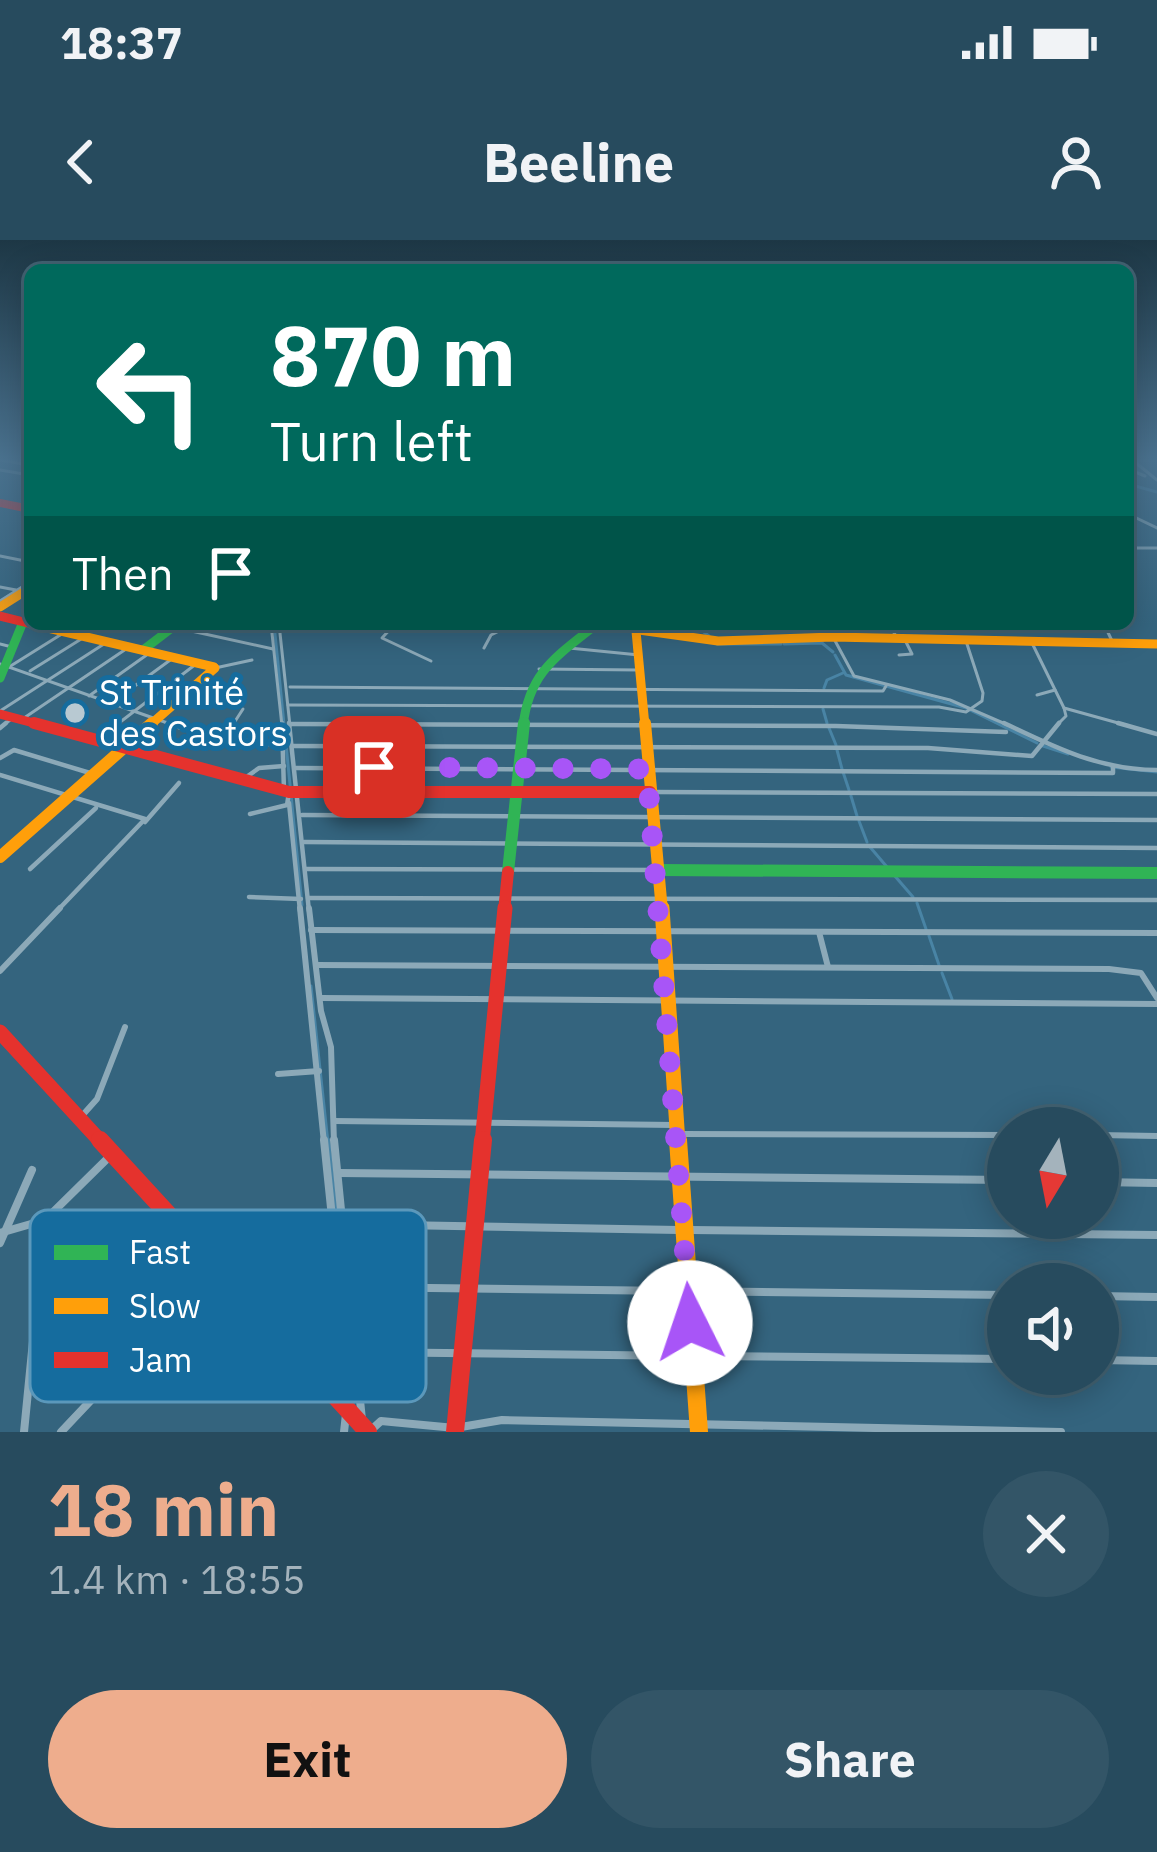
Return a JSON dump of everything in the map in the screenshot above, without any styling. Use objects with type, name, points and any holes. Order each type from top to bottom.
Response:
[{"type":"street","points":[[0,608],[24,588]]},
{"type":"street","points":[[57,630],[215,668],[252,661]]},
{"type":"street","points":[[89,696],[168,630]]},
{"type":"street","points":[[191,630],[273,649]]},
{"type":"street","points":[[274,630],[284,766],[305,899],[332,1210]]},
{"type":"street","points":[[275,630],[296,768],[292,794],[302,815],[305,899],[331,1047],[329,1088],[342,1210]]},
{"type":"street","points":[[389,630],[382,638],[431,661]]},
{"type":"street","points":[[484,648],[491,635],[501,630]]},
{"type":"street","points":[[455,1430],[478,1227],[522,706],[526,688],[539,670],[590,630]]},
{"type":"street","points":[[699,1429],[636,630],[718,641],[830,631],[901,638],[1157,644]]},
{"type":"street","points":[[895,630],[911,655],[899,655]]},
{"type":"street","points":[[1107,630],[1113,643]]},
{"type":"street","points":[[830,631],[850,674],[971,710],[1114,768],[1157,770]]},
{"type":"street","points":[[4,669],[65,632]]},
{"type":"street","points":[[28,673],[86,637]]},
{"type":"street","points":[[964,638],[983,693],[971,710]]},
{"type":"street","points":[[293,746],[928,748],[1032,756],[1064,718],[1064,708],[1031,640]]},
{"type":"street","points":[[0,728],[49,680],[106,642]]},
{"type":"street","points":[[4,669],[6,645]]},
{"type":"street","points":[[569,648],[639,655]]},
{"type":"street","points":[[8,716],[140,650]]},
{"type":"street","points":[[110,704],[173,658]]},
{"type":"street","points":[[95,741],[196,664]]},
{"type":"street","points":[[2,854],[215,668]]},
{"type":"street","points":[[4,669],[49,680],[155,720],[224,738],[283,746]]},
{"type":"street","points":[[539,670],[639,670]]},
{"type":"street","points":[[287,687],[886,687]]},
{"type":"street","points":[[1037,694],[1054,690]]},
{"type":"street","points":[[288,705],[971,710]]},
{"type":"street","points":[[1064,708],[1157,734]]},
{"type":"street","points":[[224,738],[243,709]]},
{"type":"street","points":[[8,716],[292,794],[1157,794]]},
{"type":"street","points":[[290,724],[1006,732]]},
{"type":"street","points":[[0,758],[14,750],[94,774]]},
{"type":"street","points":[[242,782],[259,768],[284,766]]},
{"type":"street","points":[[296,768],[1113,773],[1114,768]]},
{"type":"street","points":[[0,775],[145,822]]},
{"type":"street","points":[[0,971],[179,783]]},
{"type":"street","points":[[250,814],[292,794]]},
{"type":"street","points":[[30,869],[98,806]]},
{"type":"street","points":[[302,815],[1157,820]]},
{"type":"street","points":[[304,842],[1157,848]]},
{"type":"street","points":[[306,868],[1157,873]]},
{"type":"street","points":[[249,897],[1157,900]]},
{"type":"street","points":[[311,930],[1157,933]]},
{"type":"street","points":[[819,932],[828,967]]},
{"type":"street","points":[[316,965],[1132,970],[1142,973],[1157,1001],[321,998]]},
{"type":"street","points":[[78,1120],[97,1100],[125,1028]]},
{"type":"street","points":[[0,1032],[161,1210]]},
{"type":"street","points":[[278,1074],[319,1071]]},
{"type":"street","points":[[334,1121],[987,1135]]},
{"type":"street","points":[[1119,1135],[1157,1136]]},
{"type":"street","points":[[55,1210],[112,1155]]},
{"type":"street","points":[[0,1243],[32,1170]]},
{"type":"street","points":[[339,1173],[987,1180]]},
{"type":"street","points":[[1119,1182],[1157,1183]]},
{"type":"street","points":[[426,1226],[1157,1235]]},
{"type":"street","points":[[426,1288],[987,1295]]},
{"type":"street","points":[[1119,1296],[1157,1297]]},
{"type":"street","points":[[426,1351],[987,1359]]},
{"type":"street","points":[[1119,1360],[1157,1360]]},
{"type":"street","points":[[25,1432],[30,1379]]},
{"type":"street","points":[[61,1432],[89,1402]]},
{"type":"street","points":[[344,1432],[357,1421],[455,1430],[502,1420],[699,1429],[1061,1432]]},
{"type":"waterway","points":[[0,603],[24,588]]},
{"type":"waterway","points":[[275,630],[302,905]]},
{"type":"waterway","points":[[701,630],[709,636]]},
{"type":"waterway","points":[[784,644],[822,643],[833,652]]},
{"type":"waterway","points":[[717,644],[781,644]]},
{"type":"waterway","points":[[835,655],[846,675],[966,708],[1037,743]]},
{"type":"waterway","points":[[824,688],[827,680],[843,673]]},
{"type":"waterway","points":[[823,709],[827,723]]},
{"type":"waterway","points":[[829,728],[836,745]]},
{"type":"waterway","points":[[1043,746],[1068,754]]},
{"type":"waterway","points":[[837,750],[842,769]]},
{"type":"waterway","points":[[1111,767],[1157,772]]},
{"type":"waterway","points":[[843,772],[849,790]]},
{"type":"waterway","points":[[851,796],[857,816]]},
{"type":"waterway","points":[[859,821],[867,842]]},
{"type":"waterway","points":[[870,847],[887,867]]},
{"type":"waterway","points":[[894,875],[913,897]]},
{"type":"waterway","points":[[917,903],[926,929]]},
{"type":"waterway","points":[[929,936],[939,965]]},
{"type":"waterway","points":[[942,973],[952,999]]},
{"type":"waterway","points":[[311,986],[328,1143]]},
{"type":"waterway","points":[[328,1140],[335,1210]]},
{"type":"waterway","points":[[352,1402],[352,1406]]},
{"type":"traffic: fast","points":[[0,678],[23,622]]},
{"type":"traffic: fast","points":[[143,650],[169,630]]},
{"type":"traffic: fast","points":[[508,872],[527,692],[552,660],[590,630]]},
{"type":"traffic: fast","points":[[659,870],[1157,873]]},
{"type":"traffic: slow","points":[[0,607],[24,592]]},
{"type":"traffic: slow","points":[[57,630],[214,667]]},
{"type":"traffic: slow","points":[[639,630],[718,641],[833,637],[1157,644]]},
{"type":"traffic: slow","points":[[636,631],[659,870],[699,1432]]},
{"type":"traffic: slow","points":[[0,857],[215,668]]},
{"type":"traffic: jam","points":[[0,616],[24,622]]},
{"type":"traffic: jam","points":[[0,714],[289,792],[650,792]]},
{"type":"traffic: jam","points":[[455,1432],[508,872]]},
{"type":"traffic: jam","points":[[0,1032],[164,1210]]},
{"type":"traffic: jam","points":[[340,1402],[368,1432]]},
{"type":"place","name":"St Trinité des Castors","points":[[75,713]]},
{"type":"route","points":[[374,767],[647,769],[690,1323]]}]
